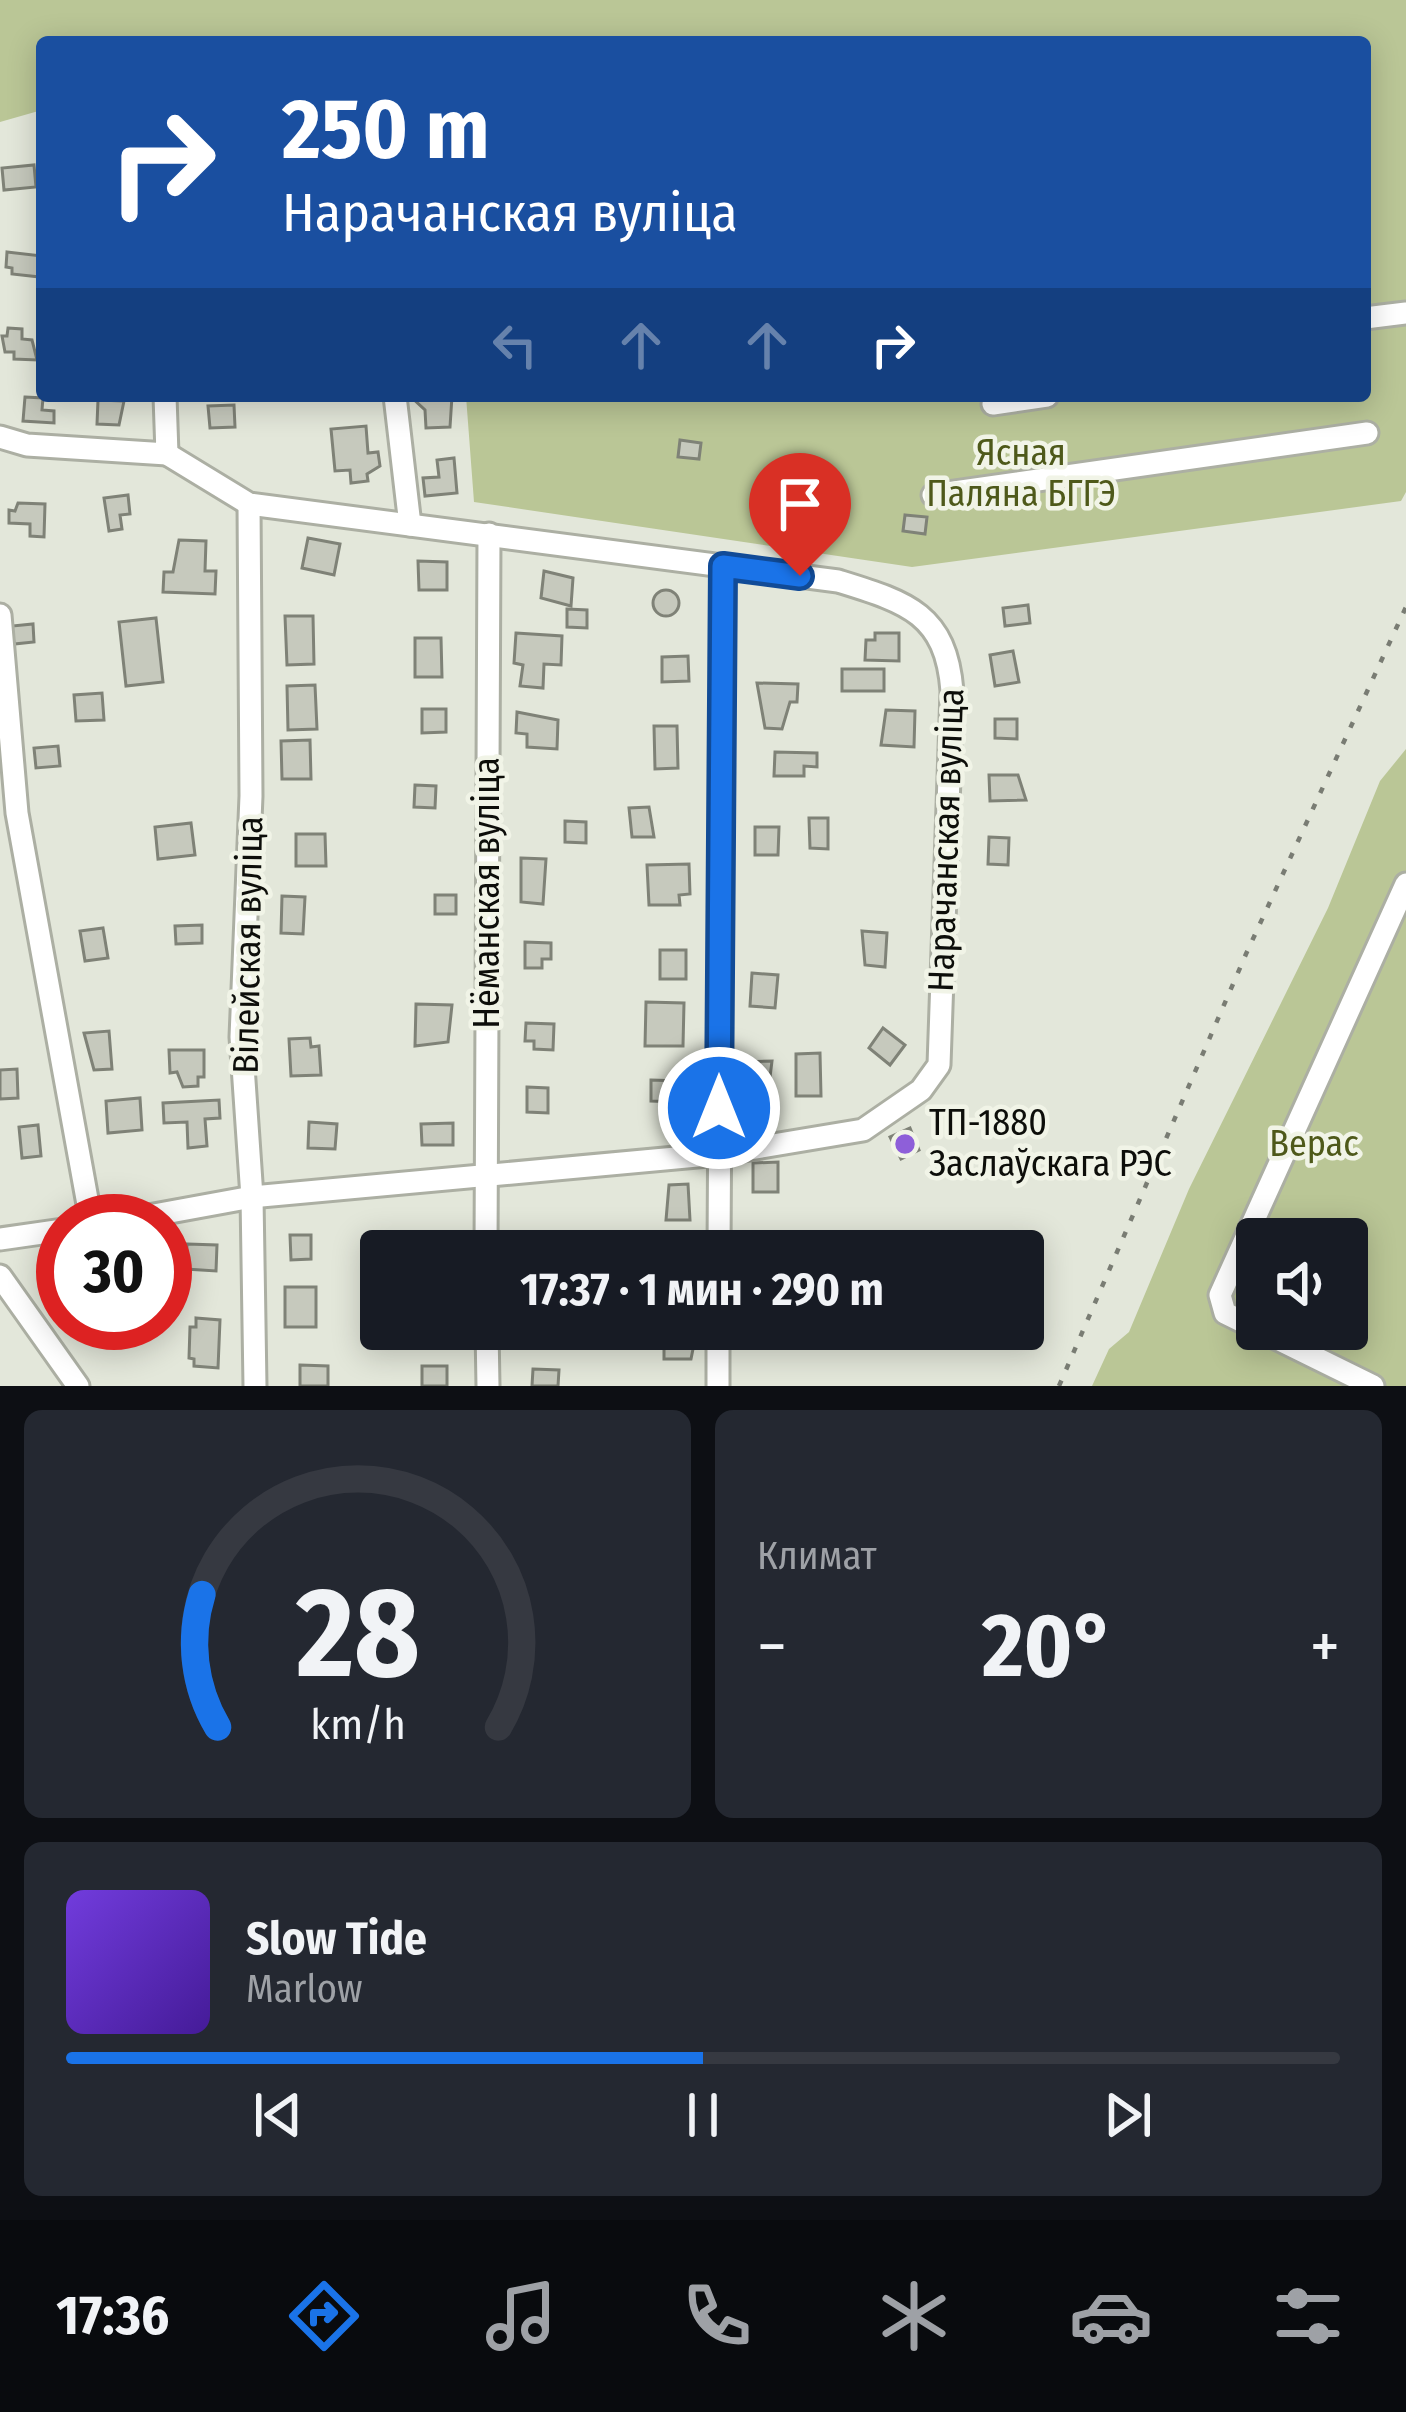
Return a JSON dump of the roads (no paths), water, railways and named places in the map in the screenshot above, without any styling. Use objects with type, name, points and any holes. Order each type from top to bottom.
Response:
[{"type":"street","points":[[1371,317],[1406,313]]},
{"type":"street","points":[[165,402],[167,454]]},
{"type":"street","points":[[396,402],[410,525]]},
{"type":"street","points":[[992,404],[1006,402]]},
{"type":"street","points":[[933,496],[1367,433]]},
{"type":"street","points":[[0,437],[27,445],[167,454],[248,505]]},
{"type":"street","name":"Нарачанская вуліца","points":[[248,505],[851,584],[899,602],[940,633],[950,658],[952,691],[939,1065],[921,1090],[863,1130],[719,1154]]},
{"type":"street","name":"Вілейская вуліца","points":[[248,505],[251,796],[241,990],[252,1197],[255,1386]]},
{"type":"street","name":"Нёманская вуліца","points":[[486,1230],[489,534]]},
{"type":"street","points":[[719,1230],[723,566]]},
{"type":"street","points":[[0,615],[16,813],[86,1194]]},
{"type":"street","points":[[1373,1386],[1225,1313],[1220,1295],[1406,884]]},
{"type":"street","points":[[192,1208],[252,1197],[719,1154]]},
{"type":"street","points":[[0,1239],[36,1234]]},
{"type":"street","points":[[0,1276],[78,1386]]},
{"type":"street","points":[[488,1350],[488,1386]]},
{"type":"street","points":[[718,1350],[718,1386]]},
{"type":"railway","points":[[1059,1386],[1246,954],[1406,607]]},
{"type":"place","name":"ТП-1880 Заслаўскага РЭС","points":[[905,1144]]},
{"type":"park label","name":"Ясная Паляна БГГЭ","points":[[1021,474]]},
{"type":"park label","name":"Верас","points":[[1314,1144]]}]
